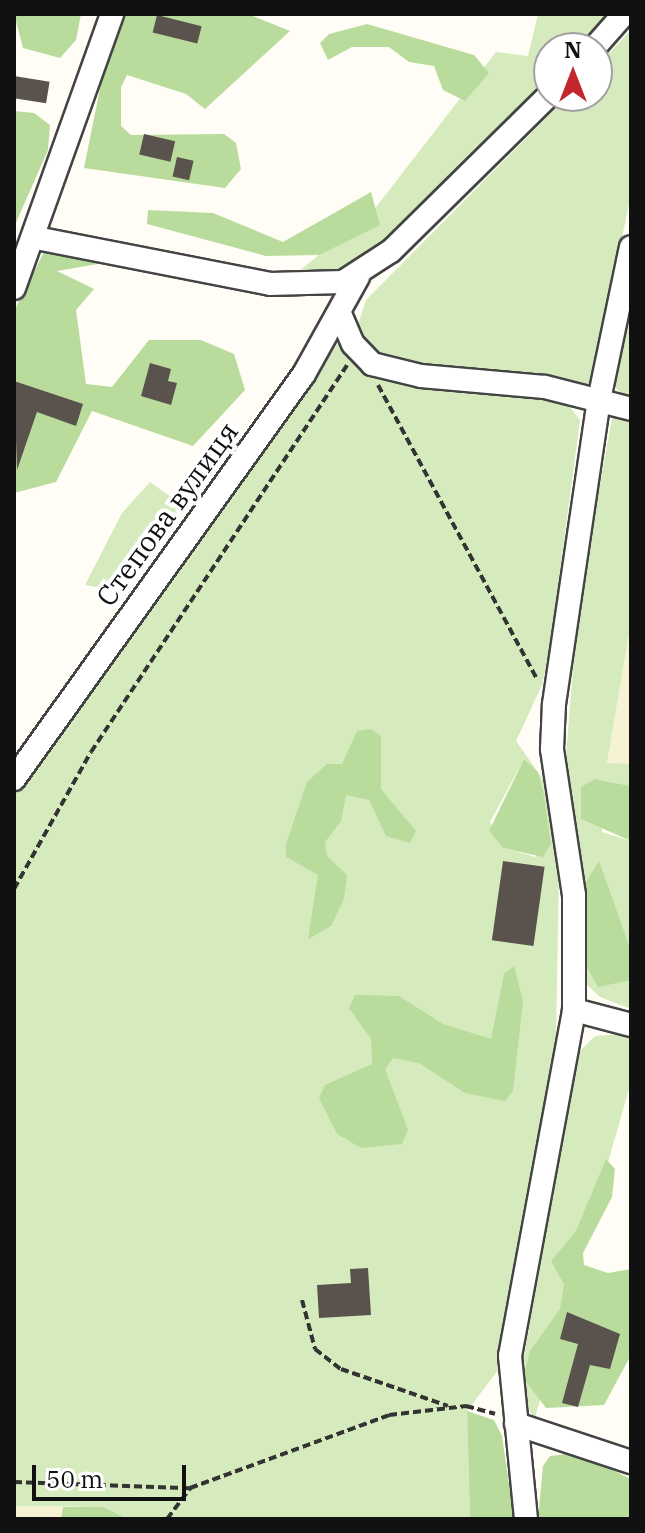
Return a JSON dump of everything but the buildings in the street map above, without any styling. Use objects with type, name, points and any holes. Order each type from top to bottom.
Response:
[{"type":"street","points":[[16,277],[36,238],[112,14]]},
{"type":"street","points":[[608,32],[624,14]]},
{"type":"street","points":[[36,238],[270,284],[325,286],[358,277],[533,110]]},
{"type":"street","points":[[526,1519],[516,1424],[515,1307],[574,1010],[574,895],[552,749],[554,704],[599,400],[631,247]]},
{"type":"street","name":"Степова вулиця","points":[[14,779],[341,316],[358,277]]},
{"type":"street","points":[[341,316],[353,344],[372,364],[599,400],[631,409]]},
{"type":"street","points":[[574,1010],[631,1025]]},
{"type":"street","points":[[516,1424],[631,1462]]},
{"type":"path","points":[[14,889],[165,635],[343,381],[353,344]]},
{"type":"path","points":[[372,364],[382,395],[475,554],[510,638],[554,704]]},
{"type":"path","points":[[302,1300],[315,1349],[341,1369],[449,1407],[516,1424]]},
{"type":"path","points":[[14,1482],[190,1488],[313,1446],[348,1425],[449,1407]]},
{"type":"path","points":[[167,1519],[190,1488]]},
{"type":"shaded area","points":[[631,622],[631,764],[611,768],[607,763]]},
{"type":"shaded area","points":[[14,1506],[63,1507],[63,1519],[14,1519]]},
{"type":"green space","points":[[14,14],[81,14],[76,40],[60,58],[23,48]]},
{"type":"green space","points":[[115,14],[248,14],[290,31],[205,109],[186,94],[127,75],[121,87],[121,126],[131,135],[224,134],[236,143],[241,169],[225,188],[84,168]]},
{"type":"green space","points":[[538,14],[610,14],[594,32],[534,32]]},
{"type":"green space","points":[[367,24],[474,55],[489,73],[465,101],[443,90],[434,66],[409,62],[389,47],[352,47],[328,60],[320,43],[329,34]]},
{"type":"green space","points":[[631,30],[631,195],[590,387],[378,358],[356,331],[366,300],[552,112],[613,112],[613,49]]},
{"type":"green space","points":[[533,35],[533,94],[379,251],[328,278],[293,276],[373,211],[496,52],[528,56]]},
{"type":"green space","points":[[14,111],[34,113],[50,125],[48,150],[14,227]]},
{"type":"green space","points":[[371,192],[380,225],[319,255],[266,256],[147,224],[148,210],[213,213],[283,242]]},
{"type":"green space","points":[[120,243],[127,259],[57,271],[94,289],[76,310],[86,384],[112,387],[149,340],[201,340],[234,354],[245,390],[193,446],[92,411],[56,482],[14,493],[14,311],[45,250]]},
{"type":"green space","points":[[631,300],[631,404],[614,386]]},
{"type":"green space","points":[[341,339],[346,350],[565,401],[580,420],[550,646],[542,685],[516,741],[538,772],[545,782],[559,870],[556,1038],[499,1369],[467,1411],[470,1519],[128,1519],[103,1507],[14,1506],[14,793]],"holes":[[[524,759],[538,772],[543,790],[536,857],[503,848],[490,822]]]},
{"type":"green space","points":[[613,413],[631,416],[631,622],[607,763],[631,764],[631,786],[601,780],[602,832],[631,841],[631,1009],[600,997],[584,982],[566,756],[578,606]]},
{"type":"green space","points":[[150,482],[178,502],[177,514],[131,578],[109,589],[85,585],[122,513]]},
{"type":"green space","points":[[371,729],[381,736],[381,789],[416,831],[410,843],[386,836],[369,800],[346,795],[341,821],[325,842],[327,856],[347,875],[344,899],[331,926],[308,939],[318,875],[286,857],[286,844],[307,782],[327,764],[342,764],[357,731]]},
{"type":"green space","points":[[524,759],[538,772],[543,790],[551,844],[543,857],[503,848],[489,831]]},
{"type":"green space","points":[[595,779],[631,786],[631,841],[581,819],[581,787]]},
{"type":"green space","points":[[599,861],[631,951],[631,980],[598,987],[586,966],[580,892]]},
{"type":"green space","points":[[514,966],[523,1001],[513,1091],[505,1101],[465,1093],[419,1063],[393,1058],[385,1069],[408,1130],[402,1144],[361,1148],[337,1134],[319,1098],[325,1085],[372,1064],[371,1039],[349,1008],[355,995],[399,996],[443,1024],[491,1039],[504,974]]},
{"type":"green space","points":[[622,1034],[631,1037],[631,1082],[534,1421],[523,1393],[524,1357],[577,1054],[595,1036]]},
{"type":"green space","points":[[606,1159],[615,1169],[612,1197],[583,1253],[584,1265],[608,1273],[631,1269],[631,1355],[604,1405],[546,1408],[523,1378],[530,1351],[560,1309],[564,1284],[551,1261],[576,1231]]},
{"type":"green space","points":[[467,1411],[494,1420],[502,1436],[514,1519],[470,1519]]},
{"type":"green space","points":[[576,1453],[631,1479],[631,1519],[538,1519],[543,1466],[550,1456]]},
{"type":"green space","points":[[63,1507],[103,1507],[128,1519],[61,1519]]}]
